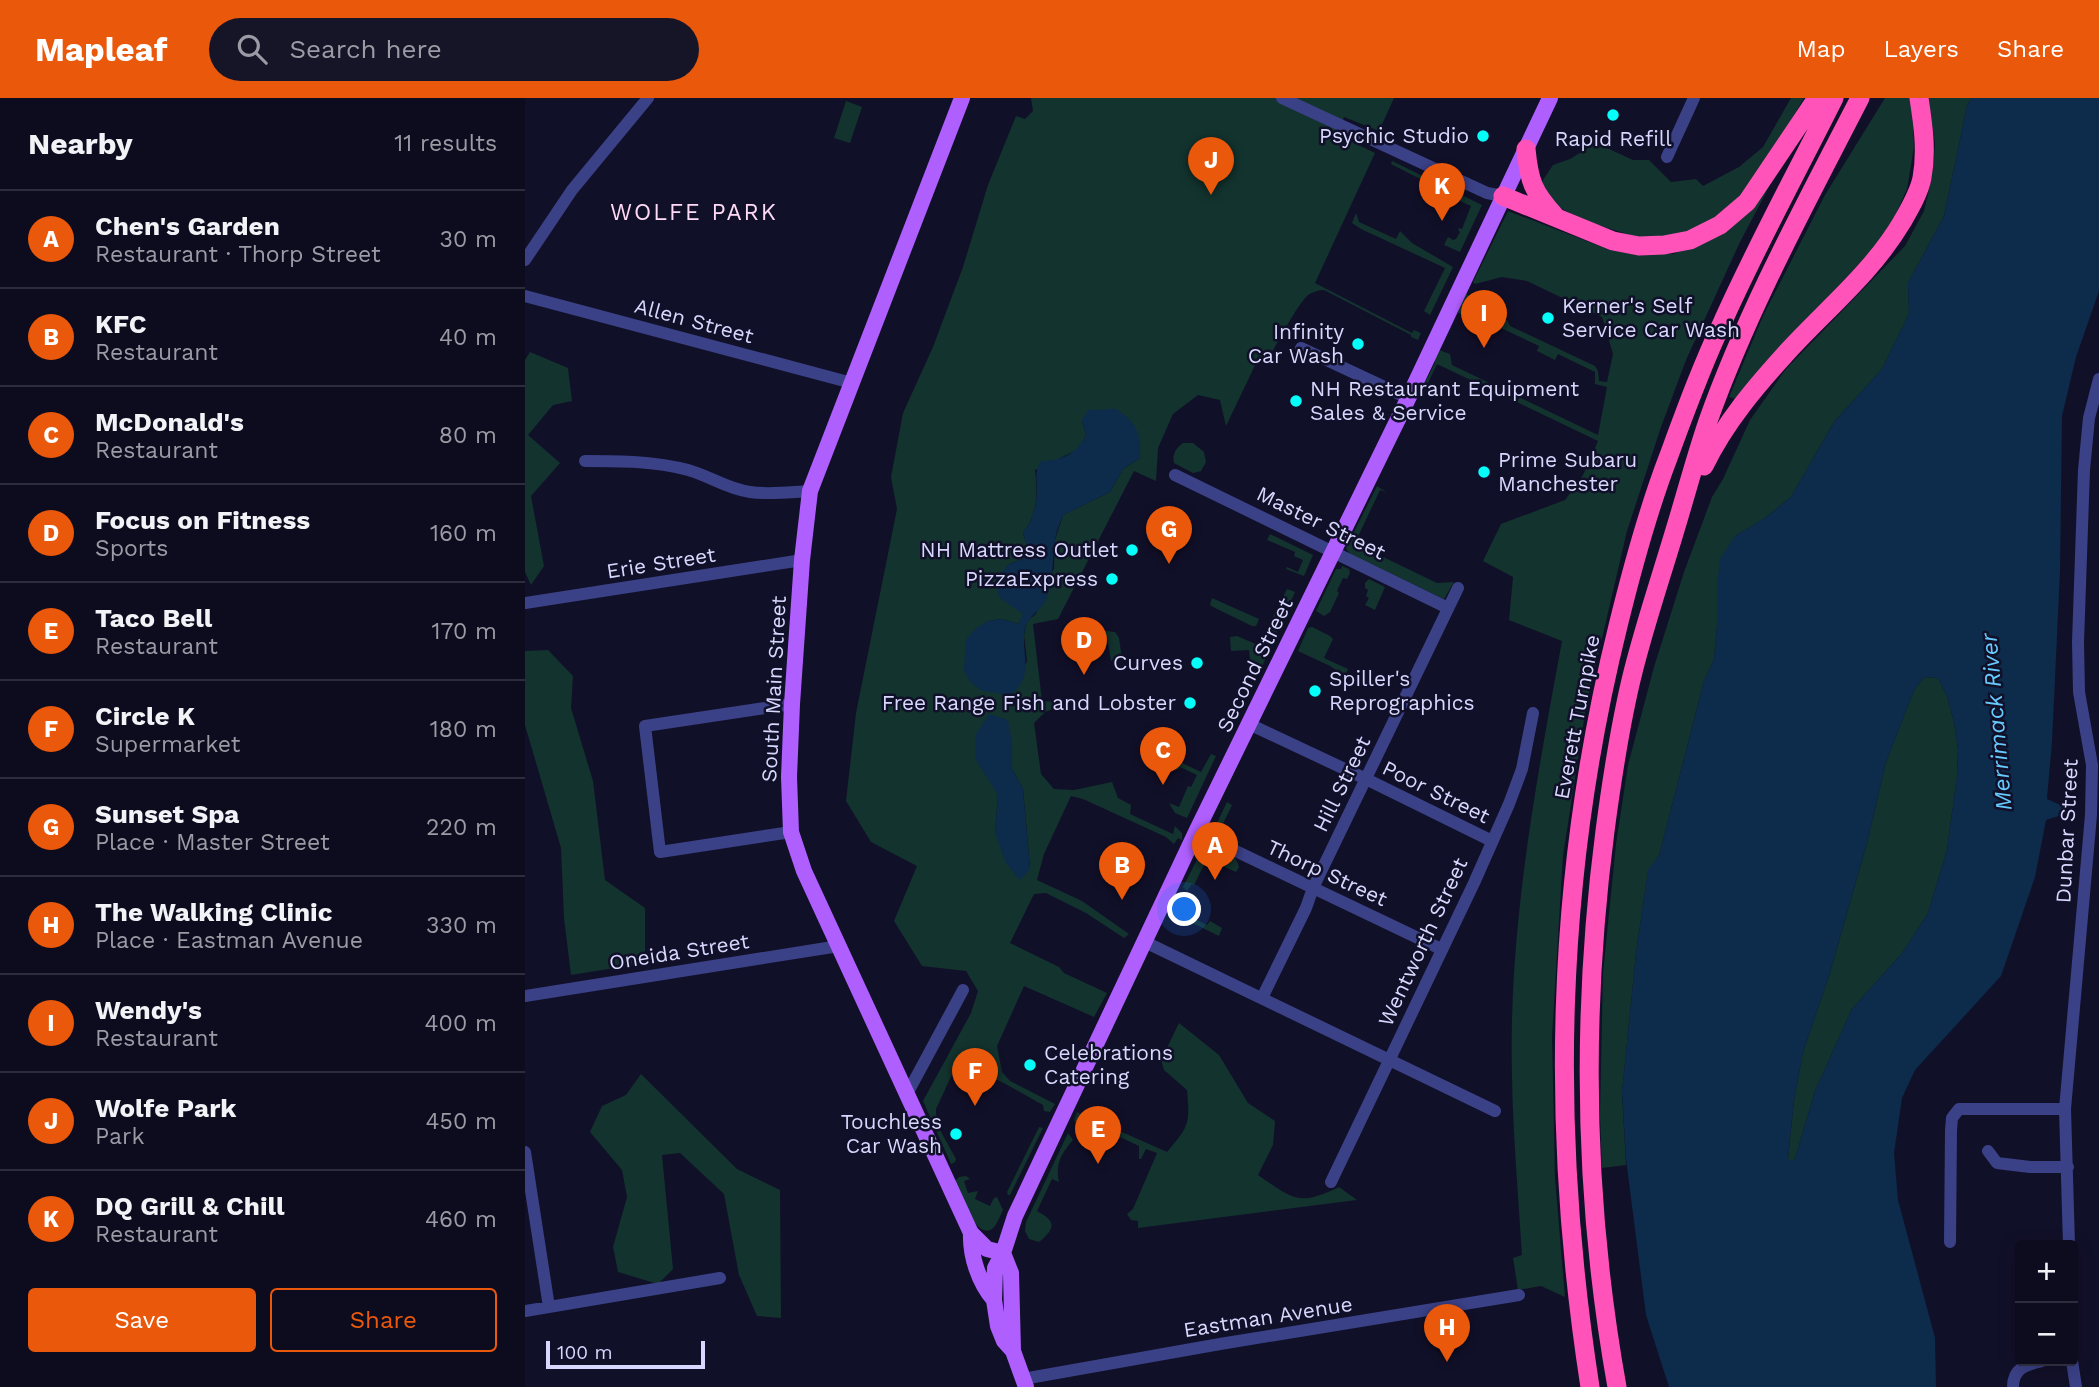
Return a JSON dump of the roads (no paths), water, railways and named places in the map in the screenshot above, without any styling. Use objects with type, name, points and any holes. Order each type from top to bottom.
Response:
[{"type":"highway","points":[[1503,196],[1613,241],[1639,246],[1690,240],[1720,225],[1747,202],[1817,98]]},
{"type":"highway","name":"Everett Turnpike","points":[[1590,1387],[1579,1321],[1569,1222],[1563,1072],[1564,997],[1571,897],[1583,799],[1596,725],[1630,580],[1667,461],[1722,322],[1834,98]]},
{"type":"highway","points":[[1617,1387],[1595,1230],[1589,1043],[1602,856],[1620,732],[1633,671],[1713,410],[1756,306],[1860,98]]},
{"type":"highway","points":[[1633,671],[1698,478],[1725,428],[1789,350],[1868,270],[1891,240],[1911,206],[1921,179],[1924,152],[1919,98]]},
{"type":"highway","points":[[1526,149],[1528,175],[1541,201],[1556,217]]},
{"type":"main road","name":"South Main Street","points":[[962,98],[810,491],[802,560],[789,777],[792,832],[804,871],[971,1233],[973,1255],[982,1281],[994,1300]]},
{"type":"main road","name":"Second Street","points":[[994,1300],[994,1273],[1015,1216],[1196,832],[1409,398],[1550,98]]},
{"type":"main road","points":[[971,1233],[987,1249],[1003,1252],[1011,1273],[1013,1351],[1025,1383]]},
{"type":"main road","points":[[994,1300],[998,1326],[1004,1341],[1013,1351]]},
{"type":"street","points":[[525,260],[572,190],[649,98]]},
{"type":"street","points":[[1282,98],[1487,193],[1503,196]]},
{"type":"street","points":[[1667,157],[1694,98]]},
{"type":"street","name":"Allen Street","points":[[525,296],[852,383]]},
{"type":"street","points":[[1301,348],[1409,398]]},
{"type":"street","name":"Dunbar Street","points":[[2069,1240],[2069,1167],[2065,1110],[2091,815],[2092,765],[2079,692],[2078,642],[2084,470],[2089,418],[2099,379]]},
{"type":"street","points":[[585,461],[636,461],[686,470],[708,477],[726,487],[753,493],[810,491]]},
{"type":"street","name":"Master Street","points":[[1175,475],[1448,608]]},
{"type":"street","name":"Erie Street","points":[[525,603],[802,560]]},
{"type":"street","name":"Hill Street","points":[[1262,998],[1458,588]]},
{"type":"street","points":[[792,704],[645,726],[660,852],[792,832]]},
{"type":"street","name":"Wentworth Street","points":[[1331,1182],[1518,781],[1533,713]]},
{"type":"street","name":"Poor Street","points":[[1249,724],[1492,841]]},
{"type":"street","name":"Thorp Street","points":[[1196,832],[1441,948]]},
{"type":"street","points":[[1145,942],[1495,1111]]},
{"type":"street","name":"Oneida Street","points":[[525,996],[839,946]]},
{"type":"street","points":[[907,1094],[963,990]]},
{"type":"street","points":[[1950,1242],[1951,1130],[1952,1118],[1959,1109],[2065,1110]]},
{"type":"street","points":[[1988,1151],[1997,1163],[2009,1166],[2069,1167]]},
{"type":"street","points":[[525,1152],[549,1307]]},
{"type":"street","points":[[525,1311],[720,1278]]},
{"type":"street","name":"Eastman Avenue","points":[[1025,1383],[1220,1344],[1519,1295]]},
{"type":"street","points":[[2014,1387],[2013,1377],[2024,1366]]},
{"type":"street","points":[[2073,1366],[2076,1387]]},
{"type":"water","name":"Merrimack River","points":[[1971,98],[2099,98],[2099,291],[2076,357],[2062,416],[2060,572],[2047,799],[2067,808],[2065,814],[2046,820],[2035,877],[2001,976],[1915,1070],[1902,1098],[1894,1153],[1898,1200],[1935,1338],[1936,1387],[1669,1387],[1646,1315],[1626,1159],[1622,1092],[1636,953],[1648,870],[1659,856],[1704,681],[1714,659],[1720,559],[1735,536],[1765,518],[1791,497],[1834,422],[1882,369],[1909,314],[1908,283],[1944,216],[1967,106]],"holes":[[[1924,677],[1938,678],[1947,696],[1954,722],[1958,750],[1957,776],[1947,850],[1928,913],[1903,952],[1852,1009],[1815,1091],[1795,1159],[1791,1161],[1788,1158],[1794,1100],[1803,1052],[1829,976],[1867,843],[1886,762],[1914,690]]]},
{"type":"water","points":[[1116,409],[1129,419],[1136,429],[1140,442],[1140,458],[1123,469],[1110,492],[1063,515],[1056,538],[1049,593],[1044,604],[1026,625],[1023,679],[1010,695],[983,691],[971,683],[964,671],[966,640],[975,629],[988,621],[1002,619],[1018,624],[1023,614],[999,597],[996,579],[1009,564],[1023,559],[1029,551],[1023,533],[1035,507],[1039,465],[1041,461],[1068,455],[1078,447],[1086,435],[1082,420],[1088,410]]},
{"type":"water","points":[[989,714],[1008,720],[1012,769],[1023,789],[1030,869],[1020,880],[1006,863],[995,833],[998,795],[975,758],[975,736]]},
{"type":"place","name":"Rapid Refill","points":[[1613,115]]},
{"type":"place","name":"Psychic Studio","points":[[1483,136]]},
{"type":"place","name":"Wolfe Park","points":[[1211,195]]},
{"type":"place","name":"DQ Grill & Chill","points":[[1442,221]]},
{"type":"place","name":"Kerner's Self Service Car Wash","points":[[1548,318]]},
{"type":"place","name":"Infinity Car Wash","points":[[1358,344]]},
{"type":"place","name":"Wendy's","points":[[1484,348]]},
{"type":"place","name":"NH Restaurant Equipment Sales & Service","points":[[1296,401]]},
{"type":"place","name":"Prime Subaru Manchester","points":[[1484,472]]},
{"type":"place","name":"NH Mattress Outlet","points":[[1132,550]]},
{"type":"place","name":"Sunset Spa","points":[[1169,564]]},
{"type":"place","name":"PizzaExpress","points":[[1112,579]]},
{"type":"place","name":"Curves","points":[[1197,663]]},
{"type":"place","name":"Focus on Fitness","points":[[1084,675]]},
{"type":"place","name":"Spiller's Reprographics","points":[[1315,691]]},
{"type":"place","name":"Free Range Fish and Lobster","points":[[1190,703]]},
{"type":"place","name":"McDonald's","points":[[1163,785]]},
{"type":"place","name":"Chen's Garden","points":[[1215,880]]},
{"type":"place","name":"KFC","points":[[1122,900]]},
{"type":"place","name":"Celebrations Catering","points":[[1030,1065]]},
{"type":"place","name":"Circle K","points":[[975,1106]]},
{"type":"place","name":"Touchless Car Wash","points":[[956,1134]]},
{"type":"place","name":"Taco Bell","points":[[1098,1164]]},
{"type":"place","name":"The Walking Clinic","points":[[1447,1362]]},
{"type":"district","name":"WOLFE PARK","points":[[694,212]]}]
